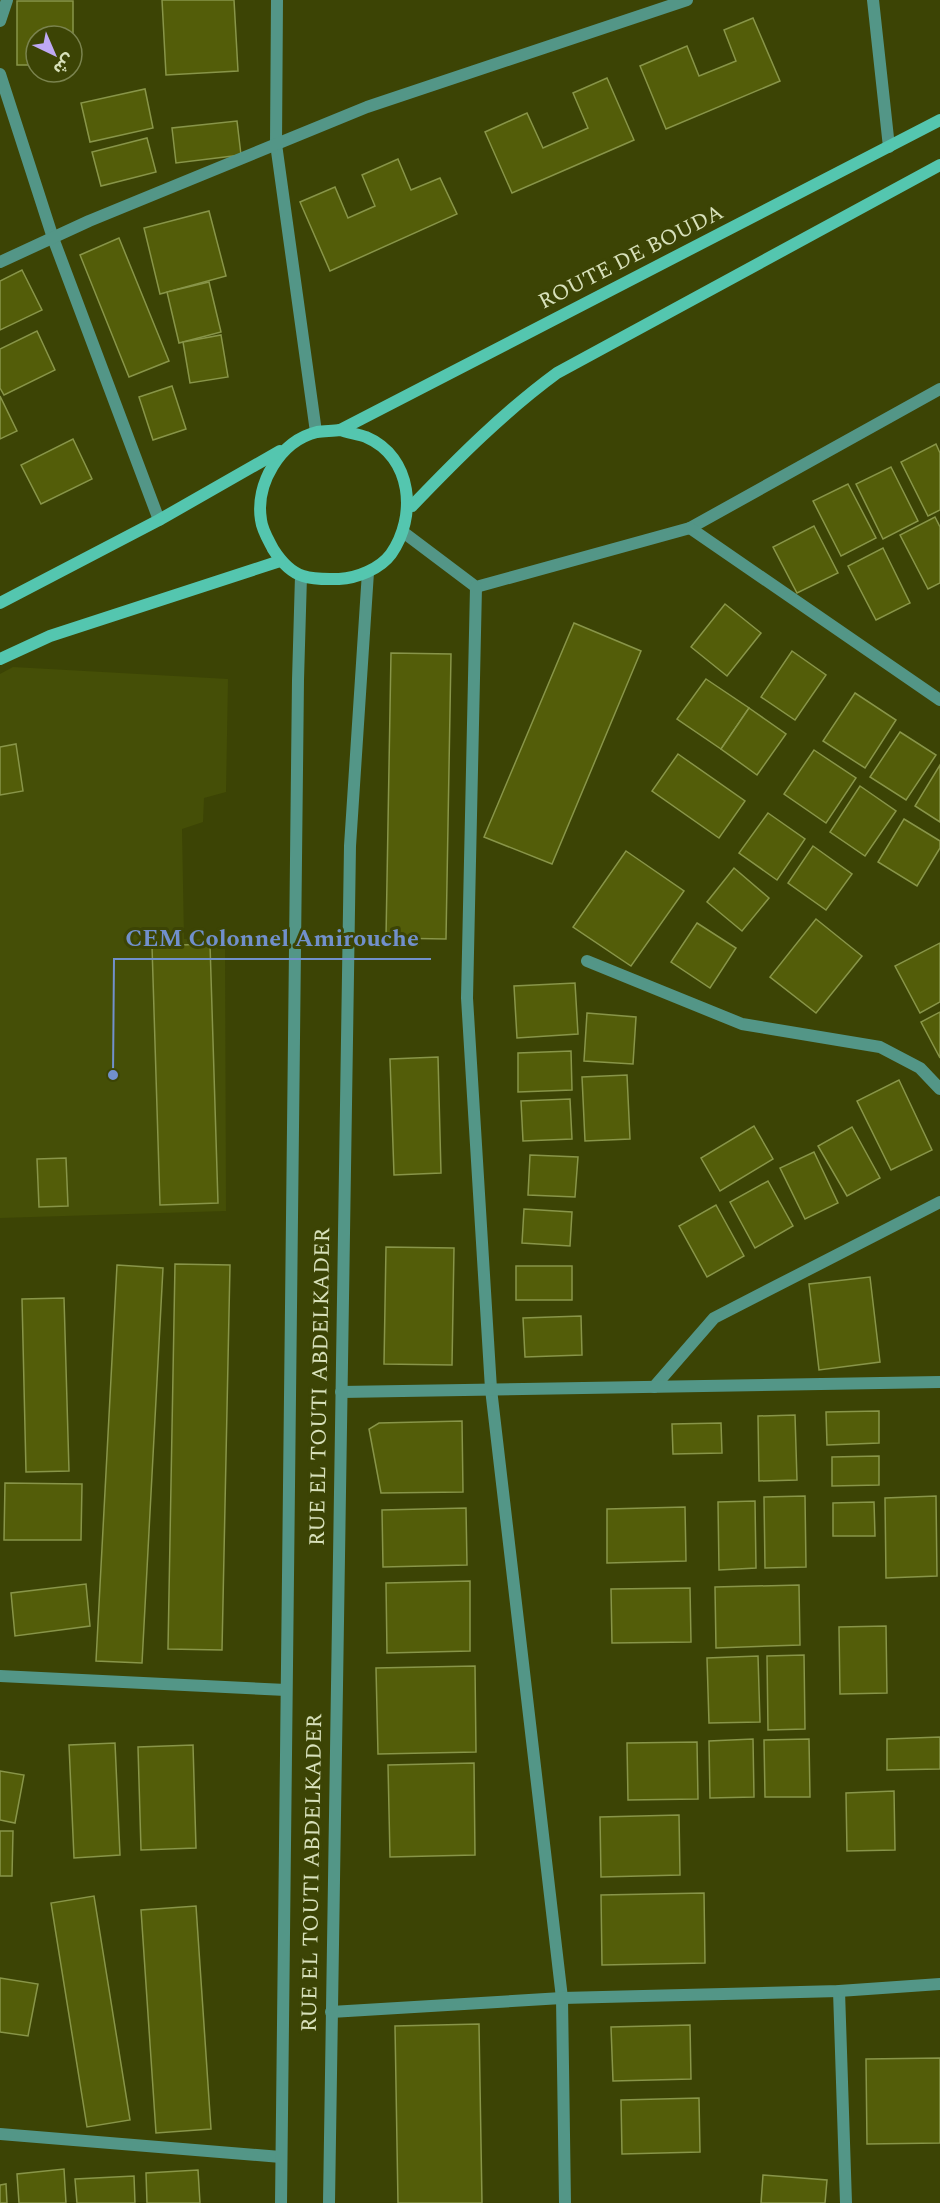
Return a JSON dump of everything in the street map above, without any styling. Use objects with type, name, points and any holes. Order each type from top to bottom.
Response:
[{"type":"main road","name":"ROUTE DE BOUDA","points":[[340,430],[940,120]]},
{"type":"main road","points":[[408,506],[412,506],[463,452],[528,394],[557,373],[940,165]]},
{"type":"main road","points":[[0,603],[159,520],[294,442],[316,432],[340,430],[368,437],[390,454],[404,478],[408,506],[403,532],[390,556],[368,572],[341,579],[324,580],[301,576],[280,561],[268,541],[261,521],[264,484],[272,465],[294,442]]},
{"type":"main road","points":[[0,659],[50,636],[280,561]]},
{"type":"street","points":[[0,21],[7,0]]},
{"type":"street","points":[[277,0],[276,144],[316,432]]},
{"type":"street","points":[[0,262],[367,107],[687,0]]},
{"type":"street","points":[[873,0],[888,147]]},
{"type":"street","points":[[0,74],[53,238],[159,520]]},
{"type":"street","points":[[476,587],[690,528],[940,389]]},
{"type":"street","points":[[690,528],[940,700]]},
{"type":"street","points":[[403,532],[476,587]]},
{"type":"street","name":"RUE EL TOUTI ABDELKADER","points":[[329,2203],[350,846],[368,572]]},
{"type":"street","name":"RUE EL TOUTI ABDELKADER","points":[[281,2203],[301,576]]},
{"type":"street","points":[[476,587],[467,998],[491,1389],[562,1998],[565,2203]]},
{"type":"street","points":[[588,961],[742,1024],[880,1047],[920,1068],[940,1089]]},
{"type":"street","points":[[654,1387],[714,1318],[940,1202]]},
{"type":"street","points":[[341,1392],[940,1382]]},
{"type":"street","points":[[0,1676],[286,1690]]},
{"type":"street","points":[[331,2012],[562,1998],[839,1991],[940,1984]]},
{"type":"street","points":[[839,1991],[846,2203]]},
{"type":"street","points":[[0,2134],[281,2157]]},
{"type":"shaded area","points":[[13,667],[228,679],[226,792],[204,798],[203,822],[182,829],[184,939],[225,939],[226,1211],[0,1218],[0,674]]},
{"type":"building","points":[[162,0],[234,0],[238,71],[166,75]]},
{"type":"building","points":[[17,1],[73,1],[73,24],[24,24],[24,65],[17,65]]},
{"type":"building","points":[[753,18],[780,81],[666,129],[640,66],[687,46],[699,76],[736,61],[724,30]]},
{"type":"building","points":[[607,78],[634,140],[512,193],[485,132],[527,113],[543,148],[588,128],[573,93]]},
{"type":"building","points":[[145,89],[153,128],[90,142],[81,103]]},
{"type":"building","points":[[237,121],[241,155],[176,163],[172,128]]},
{"type":"building","points":[[147,138],[156,172],[101,186],[92,152]]},
{"type":"building","points":[[398,159],[411,190],[440,178],[457,214],[330,271],[300,202],[335,187],[348,218],[375,206],[362,175]]},
{"type":"building","points":[[209,211],[226,276],[160,294],[144,228]]},
{"type":"building","points":[[119,238],[169,361],[129,377],[80,255]]},
{"type":"building","points":[[22,270],[42,310],[0,330],[0,281]]},
{"type":"building","points":[[209,282],[221,332],[179,343],[167,292]]},
{"type":"building","points":[[37,331],[55,370],[4,395],[0,388],[0,349]]},
{"type":"building","points":[[221,335],[228,377],[190,383],[183,342]]},
{"type":"building","points":[[172,386],[186,429],[153,440],[139,397]]},
{"type":"building","points":[[0,396],[17,431],[0,439]]},
{"type":"building","points":[[73,439],[92,479],[41,504],[21,465]]},
{"type":"building","points":[[936,444],[940,453],[940,510],[928,516],[901,462]]},
{"type":"building","points":[[891,467],[918,521],[883,539],[856,484]]},
{"type":"building","points":[[848,484],[876,538],[841,556],[813,501]]},
{"type":"building","points":[[935,517],[940,527],[940,583],[928,589],[900,535]]},
{"type":"building","points":[[814,526],[838,573],[797,593],[773,547]]},
{"type":"building","points":[[883,548],[910,603],[876,620],[848,566]]},
{"type":"building","points":[[725,604],[761,633],[727,676],[691,647]]},
{"type":"building","points":[[574,623],[641,651],[552,864],[484,837]]},
{"type":"building","points":[[792,651],[826,675],[795,720],[761,697]]},
{"type":"building","points":[[391,653],[451,654],[446,939],[386,938]]},
{"type":"building","points":[[706,679],[749,708],[721,749],[677,719]]},
{"type":"building","points":[[855,693],[896,720],[865,768],[823,741]]},
{"type":"building","points":[[749,708],[786,734],[757,775],[721,749]]},
{"type":"building","points":[[900,732],[936,755],[906,800],[870,777]]},
{"type":"building","points":[[16,744],[23,791],[0,795],[0,747]]},
{"type":"building","points":[[814,750],[856,778],[826,823],[784,794]]},
{"type":"building","points":[[678,754],[745,801],[719,838],[652,791]]},
{"type":"building","points":[[940,765],[940,822],[915,806]]},
{"type":"building","points":[[860,786],[896,811],[865,856],[830,832]]},
{"type":"building","points":[[768,813],[805,839],[777,880],[739,853]]},
{"type":"building","points":[[904,819],[940,841],[940,848],[917,886],[878,862]]},
{"type":"building","points":[[813,846],[852,874],[826,910],[788,883]]},
{"type":"building","points":[[626,851],[684,891],[631,966],[573,927]]},
{"type":"building","points":[[734,868],[769,898],[742,931],[707,902]]},
{"type":"building","points":[[816,919],[862,956],[816,1013],[770,977]]},
{"type":"building","points":[[697,923],[736,948],[710,988],[671,962]]},
{"type":"building","points":[[940,943],[940,1002],[920,1013],[895,966]]},
{"type":"building","points":[[210,944],[218,1203],[160,1205],[152,946]]},
{"type":"building","points":[[575,983],[578,1034],[517,1038],[514,986]]},
{"type":"building","points":[[940,1012],[940,1058],[921,1022]]},
{"type":"building","points":[[587,1013],[636,1017],[633,1064],[584,1061]]},
{"type":"building","points":[[571,1051],[572,1090],[518,1092],[518,1053]]},
{"type":"building","points":[[438,1057],[441,1173],[394,1175],[390,1059]]},
{"type":"building","points":[[627,1075],[630,1139],[585,1141],[582,1077]]},
{"type":"building","points":[[899,1080],[932,1150],[891,1170],[857,1101]]},
{"type":"building","points":[[570,1099],[572,1139],[523,1141],[521,1101]]},
{"type":"building","points":[[754,1126],[773,1159],[720,1191],[701,1158]]},
{"type":"building","points":[[852,1127],[880,1178],[847,1196],[818,1146]]},
{"type":"building","points":[[814,1152],[838,1203],[805,1219],[780,1168]]},
{"type":"building","points":[[530,1155],[578,1157],[575,1197],[528,1195]]},
{"type":"building","points":[[66,1158],[68,1206],[39,1207],[37,1159]]},
{"type":"building","points":[[768,1181],[793,1226],[755,1248],[730,1202]]},
{"type":"building","points":[[716,1205],[744,1256],[707,1277],[679,1226]]},
{"type":"building","points":[[524,1209],[572,1212],[570,1246],[522,1243]]},
{"type":"building","points":[[386,1247],[454,1248],[452,1365],[384,1364]]},
{"type":"building","points":[[175,1264],[230,1265],[222,1650],[168,1649]]},
{"type":"building","points":[[117,1265],[163,1268],[142,1663],[96,1661]]},
{"type":"building","points":[[516,1266],[572,1266],[572,1300],[516,1300]]},
{"type":"building","points":[[870,1277],[880,1362],[819,1370],[809,1284]]},
{"type":"building","points":[[64,1298],[69,1471],[26,1472],[22,1299]]},
{"type":"building","points":[[581,1316],[582,1355],[525,1357],[523,1318]]},
{"type":"building","points":[[879,1411],[879,1443],[827,1445],[826,1412]]},
{"type":"building","points":[[795,1415],[797,1480],[759,1481],[758,1416]]},
{"type":"building","points":[[462,1421],[463,1492],[381,1493],[369,1429],[379,1423]]},
{"type":"building","points":[[721,1423],[722,1453],[673,1454],[672,1424]]},
{"type":"building","points":[[879,1456],[879,1485],[832,1486],[832,1457]]},
{"type":"building","points":[[5,1483],[82,1484],[81,1540],[4,1540]]},
{"type":"building","points":[[805,1496],[806,1567],[765,1568],[764,1497]]},
{"type":"building","points":[[936,1496],[937,1576],[886,1578],[885,1498]]},
{"type":"building","points":[[755,1501],[756,1568],[719,1570],[718,1502]]},
{"type":"building","points":[[874,1502],[875,1536],[833,1536],[833,1503]]},
{"type":"building","points":[[685,1507],[686,1561],[607,1563],[607,1509]]},
{"type":"building","points":[[466,1508],[467,1565],[383,1567],[382,1510]]},
{"type":"building","points":[[470,1581],[470,1651],[387,1653],[386,1583]]},
{"type":"building","points":[[86,1584],[90,1626],[15,1636],[11,1593]]},
{"type":"building","points":[[799,1585],[800,1645],[716,1648],[715,1587]]},
{"type":"building","points":[[690,1588],[691,1642],[612,1643],[611,1589]]},
{"type":"building","points":[[886,1626],[887,1693],[840,1694],[839,1627]]},
{"type":"building","points":[[804,1655],[805,1729],[768,1730],[767,1656]]},
{"type":"building","points":[[758,1656],[760,1722],[709,1723],[707,1658]]},
{"type":"building","points":[[475,1666],[476,1752],[378,1754],[376,1668]]},
{"type":"building","points":[[940,1737],[940,1769],[887,1770],[887,1739]]},
{"type":"building","points":[[753,1739],[754,1797],[710,1798],[709,1741]]},
{"type":"building","points":[[809,1739],[810,1797],[765,1797],[764,1740]]},
{"type":"building","points":[[697,1742],[698,1799],[628,1800],[627,1743]]},
{"type":"building","points":[[115,1743],[120,1855],[74,1858],[69,1745]]},
{"type":"building","points":[[193,1745],[196,1848],[141,1850],[138,1747]]},
{"type":"building","points":[[474,1763],[475,1855],[390,1857],[388,1765]]},
{"type":"building","points":[[0,1771],[24,1775],[15,1823],[0,1820]]},
{"type":"building","points":[[894,1791],[895,1850],[847,1851],[846,1793]]},
{"type":"building","points":[[679,1815],[680,1875],[601,1877],[600,1817]]},
{"type":"building","points":[[0,1831],[13,1831],[12,1876],[0,1876]]},
{"type":"building","points":[[704,1893],[705,1963],[602,1965],[601,1895]]},
{"type":"building","points":[[94,1896],[130,2120],[87,2127],[51,1903]]},
{"type":"building","points":[[196,1906],[211,2129],[156,2133],[141,1910]]},
{"type":"building","points":[[0,1978],[38,1984],[28,2036],[0,2032]]},
{"type":"building","points":[[479,2024],[482,2203],[398,2203],[395,2026]]},
{"type":"building","points":[[690,2025],[691,2079],[613,2081],[611,2027]]},
{"type":"building","points":[[940,2058],[940,2143],[867,2144],[866,2059]]},
{"type":"building","points":[[699,2098],[700,2152],[622,2154],[621,2100]]},
{"type":"building","points":[[64,2169],[66,2203],[19,2203],[17,2174]]},
{"type":"building","points":[[198,2170],[200,2203],[147,2203],[146,2173]]},
{"type":"building","points":[[763,2175],[827,2180],[825,2203],[761,2203]]},
{"type":"building","points":[[134,2176],[135,2203],[77,2203],[75,2179]]},
{"type":"building","points":[[6,2184],[7,2203],[0,2203],[0,2185]]},
{"type":"place","name":"CEM Colonnel Amirouche","points":[[113,1075]]}]
